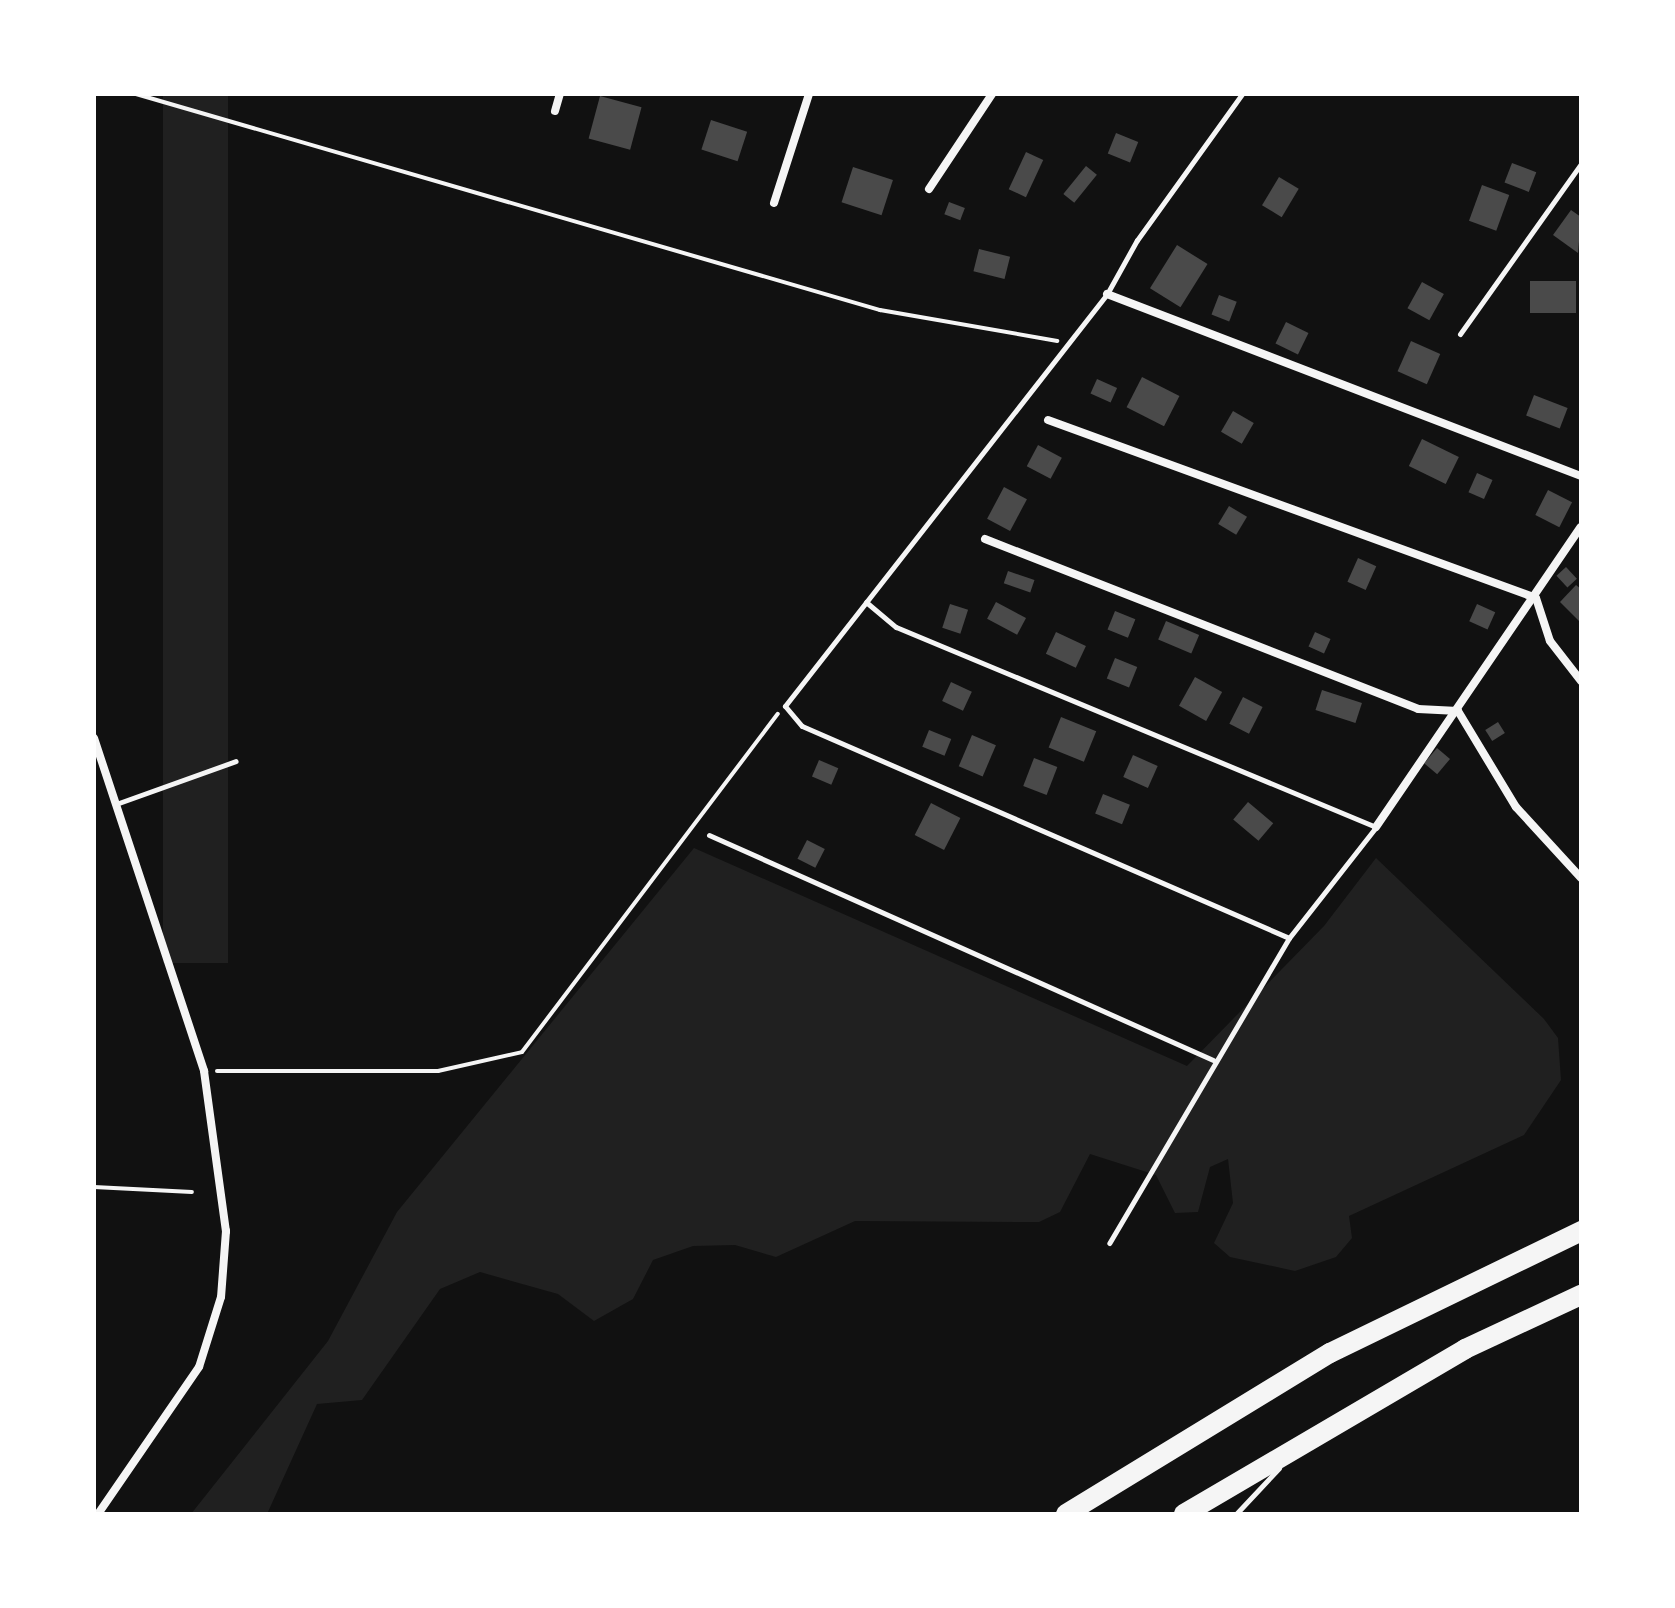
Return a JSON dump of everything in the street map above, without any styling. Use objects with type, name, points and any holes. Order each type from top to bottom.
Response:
[{"type":"highway","points":[[1066,1514],[1330,1353],[1581,1231]]},
{"type":"highway","points":[[1184,1514],[1303,1441],[1465,1349],[1581,1295]]},
{"type":"street","points":[[555,111],[560,94]]},
{"type":"street","points":[[774,203],[809,94]]},
{"type":"street","points":[[929,189],[992,94]]},
{"type":"street","points":[[1107,294],[1581,476]]},
{"type":"street","points":[[1048,420],[1536,598]]},
{"type":"street","points":[[1376,827],[1536,598],[1581,527]]},
{"type":"street","points":[[985,539],[1418,709],[1458,711]]},
{"type":"street","points":[[1536,598],[1550,641],[1581,681]]},
{"type":"street","points":[[1458,711],[1516,807],[1581,878]]},
{"type":"street","points":[[94,738],[204,1071],[222,1169],[221,1297],[199,1367],[98,1514]]},
{"type":"street","points":[[94,1508],[115,1492]]},
{"type":"lane","points":[[1242,94],[1137,240],[1107,294],[785,706],[802,726],[1289,938]]},
{"type":"lane","points":[[1460,334],[1581,164]]},
{"type":"lane","points":[[866,602],[896,627],[1376,827],[1289,938],[1213,1060],[1109,1243]]},
{"type":"lane","points":[[116,804],[236,761]]},
{"type":"lane","points":[[709,835],[1213,1060]]},
{"type":"lane","points":[[1236,1514],[1303,1441]]},
{"type":"path","points":[[136,94],[880,310],[1067,343]]},
{"type":"path","points":[[204,1071],[438,1071],[522,1052],[785,706]]},
{"type":"path","points":[[94,1187],[192,1192]]},
{"type":"shaded area","points":[[163,94],[228,94],[228,963],[163,963]]},
{"type":"shaded area","points":[[694,848],[1187,1066],[1324,926],[1376,858],[1544,1019],[1558,1038],[1561,1080],[1524,1135],[1349,1216],[1352,1238],[1336,1257],[1295,1271],[1230,1257],[1214,1243],[1233,1203],[1228,1159],[1210,1167],[1198,1212],[1175,1213],[1156,1175],[1090,1154],[1060,1212],[1039,1222],[855,1221],[776,1257],[735,1245],[693,1246],[653,1260],[633,1299],[594,1321],[558,1294],[480,1272],[440,1289],[362,1400],[317,1404],[267,1514],[191,1514],[328,1341],[397,1212]]},
{"type":"building","points":[[600,96],[642,107],[630,150],[589,139]]},
{"type":"building","points":[[711,120],[747,132],[738,161],[701,149]]},
{"type":"building","points":[[1116,133],[1138,142],[1130,162],[1108,153]]},
{"type":"building","points":[[1026,152],[1043,160],[1026,197],[1009,189]]},
{"type":"building","points":[[1512,163],[1536,172],[1529,192],[1504,183]]},
{"type":"building","points":[[1086,166],[1097,175],[1074,203],[1063,194]]},
{"type":"building","points":[[853,167],[893,180],[882,215],[842,202]]},
{"type":"building","points":[[1279,177],[1299,189],[1282,217],[1262,205]]},
{"type":"building","points":[[1482,185],[1509,195],[1496,231],[1469,221]]},
{"type":"building","points":[[949,202],[965,208],[960,220],[944,214]]},
{"type":"building","points":[[1571,210],[1581,217],[1578,253],[1553,235]]},
{"type":"building","points":[[1177,245],[1208,264],[1181,307],[1150,288]]},
{"type":"building","points":[[979,249],[1010,257],[1004,279],[973,271]]},
{"type":"building","points":[[1530,281],[1576,281],[1576,313],[1530,313]]},
{"type":"building","points":[[1422,282],[1444,294],[1429,320],[1407,308]]},
{"type":"building","points":[[1219,295],[1237,302],[1229,321],[1211,315]]},
{"type":"building","points":[[1286,322],[1308,333],[1298,355],[1275,344]]},
{"type":"building","points":[[1411,341],[1440,354],[1427,384],[1398,371]]},
{"type":"building","points":[[1142,377],[1179,396],[1164,426],[1127,407]]},
{"type":"building","points":[[1097,379],[1117,388],[1111,403],[1090,394]]},
{"type":"building","points":[[1534,395],[1568,408],[1560,428],[1526,416]]},
{"type":"building","points":[[1233,411],[1254,423],[1242,444],[1221,432]]},
{"type":"building","points":[[1422,439],[1459,457],[1446,484],[1409,466]]},
{"type":"building","points":[[1038,445],[1062,458],[1051,479],[1027,466]]},
{"type":"building","points":[[1477,473],[1493,480],[1484,499],[1468,492]]},
{"type":"building","points":[[1004,487],[1027,499],[1010,531],[987,519]]},
{"type":"building","points":[[1548,490],[1572,502],[1559,527],[1535,515]]},
{"type":"building","points":[[1229,506],[1247,517],[1236,535],[1218,524]]},
{"type":"building","points":[[1358,558],[1376,566],[1366,590],[1347,582]]},
{"type":"building","points":[[1566,567],[1577,579],[1567,588],[1556,576]]},
{"type":"building","points":[[1008,571],[1034,580],[1030,592],[1004,583]]},
{"type":"building","points":[[1576,585],[1581,589],[1581,623],[1560,602]]},
{"type":"building","points":[[996,602],[1026,618],[1017,635],[987,619]]},
{"type":"building","points":[[950,604],[968,610],[960,634],[942,628]]},
{"type":"building","points":[[1477,604],[1495,612],[1488,629],[1469,621]]},
{"type":"building","points":[[1115,611],[1135,619],[1128,638],[1108,630]]},
{"type":"building","points":[[1166,621],[1199,635],[1191,653],[1158,639]]},
{"type":"building","points":[[1056,632],[1086,646],[1076,668],[1046,654]]},
{"type":"building","points":[[1315,632],[1331,639],[1324,654],[1308,647]]},
{"type":"building","points":[[1115,658],[1137,667],[1129,687],[1107,678]]},
{"type":"building","points":[[1195,677],[1222,692],[1206,721],[1179,706]]},
{"type":"building","points":[[951,682],[972,692],[963,711],[942,701]]},
{"type":"building","points":[[1322,690],[1362,703],[1355,723],[1316,710]]},
{"type":"building","points":[[1243,697],[1263,707],[1249,734],[1229,724]]},
{"type":"building","points":[[1061,717],[1096,731],[1084,762],[1049,748]]},
{"type":"building","points":[[1498,722],[1505,733],[1492,741],[1485,730]]},
{"type":"building","points":[[929,730],[951,739],[945,756],[922,747]]},
{"type":"building","points":[[972,735],[996,745],[983,776],[959,766]]},
{"type":"building","points":[[1437,748],[1450,759],[1437,774],[1424,763]]},
{"type":"building","points":[[1133,755],[1158,766],[1148,788],[1123,777]]},
{"type":"building","points":[[1034,758],[1057,767],[1047,795],[1023,786]]},
{"type":"building","points":[[819,760],[838,768],[831,785],[812,777]]},
{"type":"building","points":[[1103,794],[1130,805],[1122,824],[1095,813]]},
{"type":"building","points":[[1248,802],[1273,823],[1258,841],[1233,820]]},
{"type":"building","points":[[931,803],[960,818],[944,850],[915,835]]},
{"type":"building","points":[[807,840],[825,849],[815,868],[797,859]]}]
